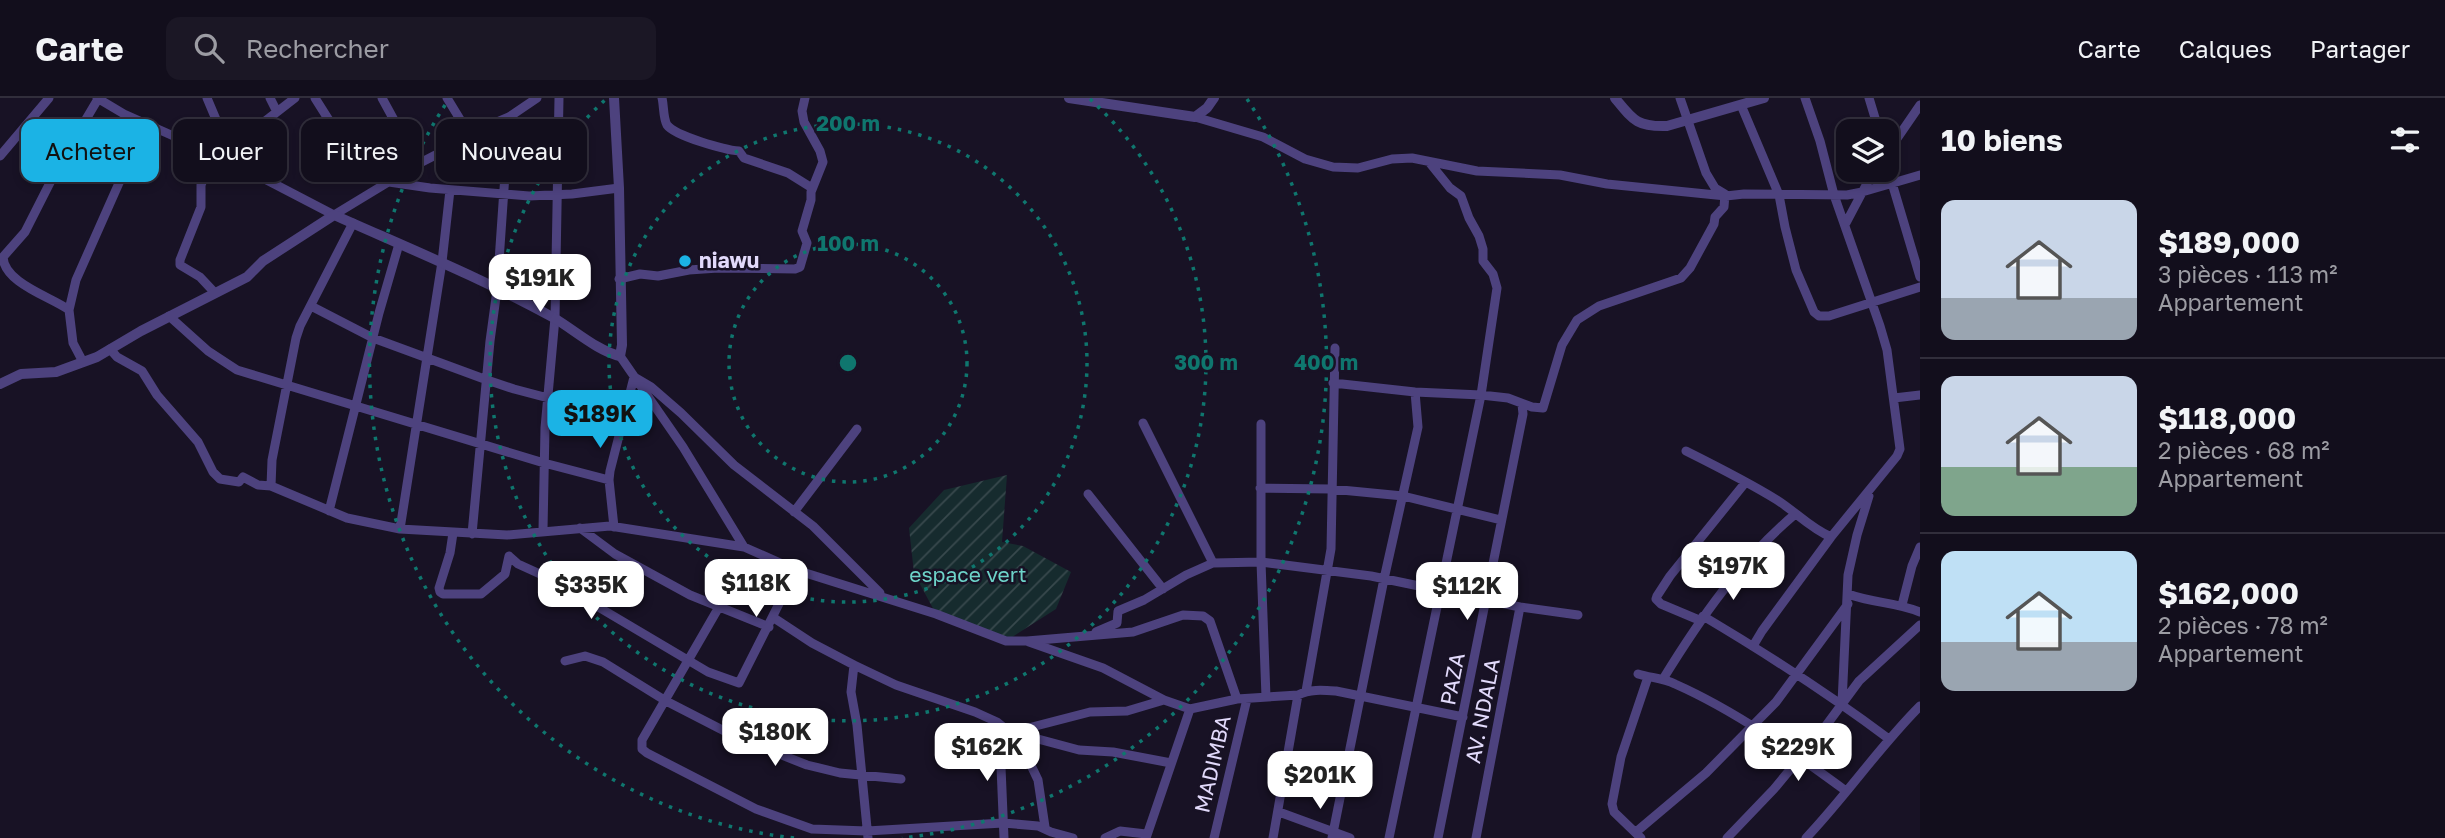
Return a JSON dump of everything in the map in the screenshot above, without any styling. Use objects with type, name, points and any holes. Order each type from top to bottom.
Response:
[{"type":"street","points":[[0,156],[49,98]]},
{"type":"street","points":[[69,310],[30,289],[5,267],[3,257],[25,232],[60,163],[98,98],[135,119]]},
{"type":"street","points":[[207,98],[216,119]]},
{"type":"street","points":[[270,98],[277,112]]},
{"type":"street","points":[[268,119],[296,98]]},
{"type":"street","points":[[315,98],[328,119]]},
{"type":"street","points":[[382,98],[393,119]]},
{"type":"street","points":[[447,98],[460,119]]},
{"type":"street","points":[[504,119],[537,98]]},
{"type":"street","points":[[543,530],[544,463],[555,318],[559,98]]},
{"type":"street","points":[[662,98],[665,119],[670,128],[707,144],[739,151],[744,158],[788,173],[812,188]]},
{"type":"street","points":[[620,279],[640,274],[658,276],[718,268],[798,269],[805,256],[807,243],[803,228],[812,188],[823,162],[821,151],[804,122],[802,111],[805,98]]},
{"type":"street","points":[[1069,98],[1195,117],[1263,137],[1305,159],[1334,167],[1358,168],[1401,158],[1477,172],[1560,175],[1607,184],[1726,196],[1834,195],[1862,192],[1920,175]]},
{"type":"street","points":[[1195,117],[1207,108],[1214,98]]},
{"type":"street","points":[[1615,98],[1626,114],[1638,123],[1653,127],[1667,126],[1764,98]]},
{"type":"street","points":[[1680,98],[1706,173],[1713,186],[1726,196]]},
{"type":"street","points":[[1754,646],[1762,631],[1831,537],[1900,449],[1887,350],[1846,223],[1834,195],[1805,98]]},
{"type":"street","points":[[1869,98],[1875,119]]},
{"type":"street","points":[[615,99],[620,188],[620,356]]},
{"type":"street","points":[[1741,105],[1779,195],[1796,270],[1815,312],[1819,316],[1829,316],[1920,287]]},
{"type":"street","points":[[1899,136],[1920,105]]},
{"type":"street","points":[[472,534],[497,290],[509,117]]},
{"type":"street","points":[[1390,838],[1481,395],[1497,288],[1493,274],[1483,261],[1479,236],[1468,218],[1461,196],[1450,188],[1428,161]]},
{"type":"street","points":[[83,362],[73,343],[69,310],[76,280],[119,182]]},
{"type":"street","points":[[202,182],[200,211],[180,265],[200,277],[215,293]]},
{"type":"street","points":[[271,182],[334,215],[442,262],[555,318],[608,352],[620,356],[683,447],[744,547]]},
{"type":"street","points":[[0,384],[21,374],[56,372],[110,349],[247,277],[263,261],[389,182],[505,195],[558,195],[620,188]]},
{"type":"street","points":[[1846,223],[1867,182]]},
{"type":"street","points":[[1892,183],[1920,277]]},
{"type":"street","points":[[400,529],[442,262],[450,190]]},
{"type":"street","points":[[1334,383],[1508,398],[1539,408],[1546,404],[1562,345],[1577,320],[1586,313],[1686,275],[1714,224],[1715,217],[1724,208],[1726,196]]},
{"type":"street","points":[[271,486],[272,460],[296,338],[353,223]]},
{"type":"street","points":[[329,511],[399,244]]},
{"type":"street","points":[[311,306],[373,338],[487,380],[624,418]]},
{"type":"street","points":[[169,316],[208,351],[237,370],[482,445],[609,480]]},
{"type":"street","points":[[1273,838],[1331,549],[1335,348]]},
{"type":"street","points":[[110,349],[142,371],[157,395],[198,442],[213,472],[220,479],[239,482],[243,477],[347,518],[400,529],[507,535],[543,530],[614,527],[744,547],[796,570],[936,614],[997,639],[1027,641],[1133,632],[1183,615],[1203,617],[1210,621],[1242,699]]},
{"type":"street","points":[[614,527],[609,480],[634,377]]},
{"type":"street","points":[[634,377],[651,387],[734,465],[834,545],[880,593]]},
{"type":"street","points":[[1333,835],[1384,579],[1418,427],[1415,392]]},
{"type":"street","points":[[1894,398],[1920,395]]},
{"type":"street","name":"PAZA","points":[[1438,838],[1523,414],[1522,404]]},
{"type":"street","points":[[1143,423],[1213,563]]},
{"type":"street","points":[[1261,424],[1261,562],[1266,697]]},
{"type":"street","points":[[794,512],[857,429]]},
{"type":"street","points":[[1686,451],[1778,500],[1794,515],[1831,537]]},
{"type":"street","points":[[1745,483],[1670,576],[1656,599],[1661,604],[1701,618],[1754,646],[1842,704],[1889,739]]},
{"type":"street","points":[[1260,488],[1331,489],[1403,496],[1501,520]]},
{"type":"street","points":[[1842,704],[1848,576],[1872,488]]},
{"type":"street","points":[[1088,494],[1163,589]]},
{"type":"street","points":[[1663,679],[1701,618],[1771,535],[1794,515]]},
{"type":"street","points":[[580,528],[615,554],[690,595],[719,607],[771,622],[854,666],[896,685],[975,712],[1010,731],[1079,750],[1113,752],[1171,763]]},
{"type":"street","points":[[453,533],[440,592],[481,594],[505,574],[509,556],[518,564],[551,579],[689,660],[722,678],[740,683],[796,570]]},
{"type":"street","points":[[1902,605],[1920,547]]},
{"type":"street","points":[[1088,636],[1118,623],[1118,611],[1121,608],[1144,600],[1186,575],[1213,563],[1261,562],[1328,569],[1486,601],[1578,615]]},
{"type":"street","points":[[1848,599],[1902,605],[1920,612]]},
{"type":"street","points":[[1846,791],[1752,726],[1663,679],[1643,676],[1620,757],[1612,804],[1614,811],[1638,835],[1752,726],[1798,675],[1848,599]]},
{"type":"street","points":[[719,607],[642,740],[642,749],[647,753],[736,800],[812,829],[867,834],[1003,823],[1045,827],[1051,832],[1073,838]]},
{"type":"street","name":"AV. NDALA","points":[[1476,838],[1520,607]]},
{"type":"street","points":[[1727,838],[1799,758],[1859,681],[1920,625]]},
{"type":"street","points":[[1027,641],[1103,668],[1164,700],[1190,709],[1242,699],[1336,691],[1463,717]]},
{"type":"street","points":[[565,662],[585,656],[603,662],[666,701],[736,737],[807,765],[840,773],[901,779]]},
{"type":"street","points":[[854,666],[852,692],[867,834]]},
{"type":"street","name":"MADIMBA","points":[[1214,838],[1242,699]]},
{"type":"street","points":[[1010,731],[1090,712],[1127,711],[1164,700]]},
{"type":"street","points":[[1805,838],[1920,706]]},
{"type":"street","points":[[1105,838],[1120,831],[1146,836],[1190,709]]},
{"type":"street","points":[[1004,838],[1001,751],[1010,731]]},
{"type":"street","points":[[1010,731],[1038,780],[1045,827]]},
{"type":"street","points":[[1279,812],[1333,835],[1350,838]]},
{"type":"green space","name":"espace vert","points":[[1007,475],[1002,542],[1023,546],[1071,572],[1056,609],[1006,641],[936,614],[914,573],[909,528],[944,490]]},
{"type":"place","name":"niawu","points":[[685,261]]}]
